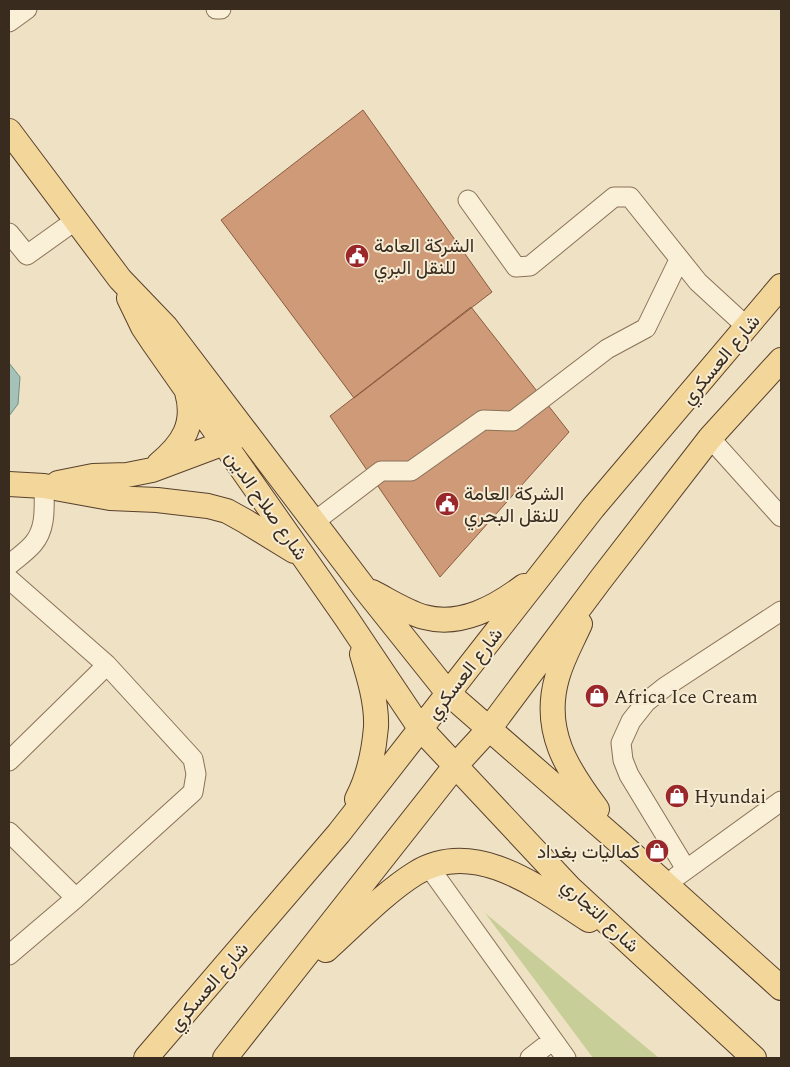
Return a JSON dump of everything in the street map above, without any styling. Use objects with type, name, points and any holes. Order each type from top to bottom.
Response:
[{"type":"main road","name":"شارع صلاح الدين","points":[[9,131],[120,279],[166,327],[365,589],[448,693],[489,729]]},
{"type":"main road","name":"شارع صلاح الدين","points":[[120,279],[143,327],[345,616],[420,728]]},
{"type":"main road","name":"شارع العسكري","points":[[146,1058],[339,833],[594,508],[781,286]]},
{"type":"main road","points":[[225,1058],[456,765],[489,729],[710,438],[781,360]]},
{"type":"main road","points":[[152,470],[173,451],[186,432],[191,413],[186,390]]},
{"type":"main road","points":[[44,486],[93,476],[126,475],[152,470],[224,444],[245,432]]},
{"type":"main road","points":[[9,484],[44,486],[110,498],[157,500],[208,506],[227,511],[251,524],[304,558]]},
{"type":"main road","points":[[365,589],[424,617],[452,619],[473,615],[506,600],[533,578],[594,508]]},
{"type":"main road","points":[[601,580],[557,677],[554,692],[554,719],[559,746],[568,768],[624,847]]},
{"type":"main road","points":[[339,833],[361,791],[376,726],[370,680],[362,653],[345,616]]},
{"type":"main road","name":"شارع التجاري","points":[[420,728],[570,886],[754,1058]]},
{"type":"main road","points":[[489,729],[781,988]]},
{"type":"main road","points":[[281,989],[390,894],[417,873],[429,867],[456,861],[485,864],[531,882],[645,957]]},
{"type":"street","points":[[9,22],[27,9]]},
{"type":"street","points":[[216,9],[221,9]]},
{"type":"street","points":[[468,200],[516,267],[530,266],[614,197],[630,197],[698,282],[747,327]]},
{"type":"street","points":[[9,233],[27,255],[76,220]]},
{"type":"street","points":[[314,522],[381,471],[411,470],[482,420],[513,421],[607,349],[646,328],[679,260]]},
{"type":"street","points":[[710,438],[781,517]]},
{"type":"street","points":[[9,565],[34,543],[42,527],[44,486]]},
{"type":"street","points":[[9,579],[107,666],[193,759],[196,774],[193,792],[76,898],[9,955]]},
{"type":"street","points":[[686,869],[629,775],[621,743],[623,737],[631,721],[646,702],[665,687],[781,611]]},
{"type":"street","points":[[9,761],[107,666]]},
{"type":"street","points":[[666,885],[781,801]]},
{"type":"street","points":[[9,832],[76,898]]},
{"type":"street","points":[[429,867],[566,1058]]},
{"type":"street","points":[[530,1058],[553,1040]]},
{"type":"green space","points":[[485,913],[659,1058],[593,1058]]},
{"type":"water","points":[[9,363],[20,377],[18,404],[9,416]]},
{"type":"building","name":"الشركة العامة للنقل البري","points":[[363,110],[492,292],[354,398],[221,220]]},
{"type":"building","name":"الشركة العامة للنقل البحري","points":[[471,307],[569,432],[440,577],[330,416]]},
{"type":"place","name":"الشركة العامة للنقل البري","points":[[357,256]]},
{"type":"place","name":"الشركة العامة للنقل البحري","points":[[447,504]]},
{"type":"place","name":"Africa Ice Cream","points":[[597,696]]},
{"type":"place","name":"Hyundai","points":[[677,796]]},
{"type":"place","name":"كماليات بغداد","points":[[657,851]]}]
